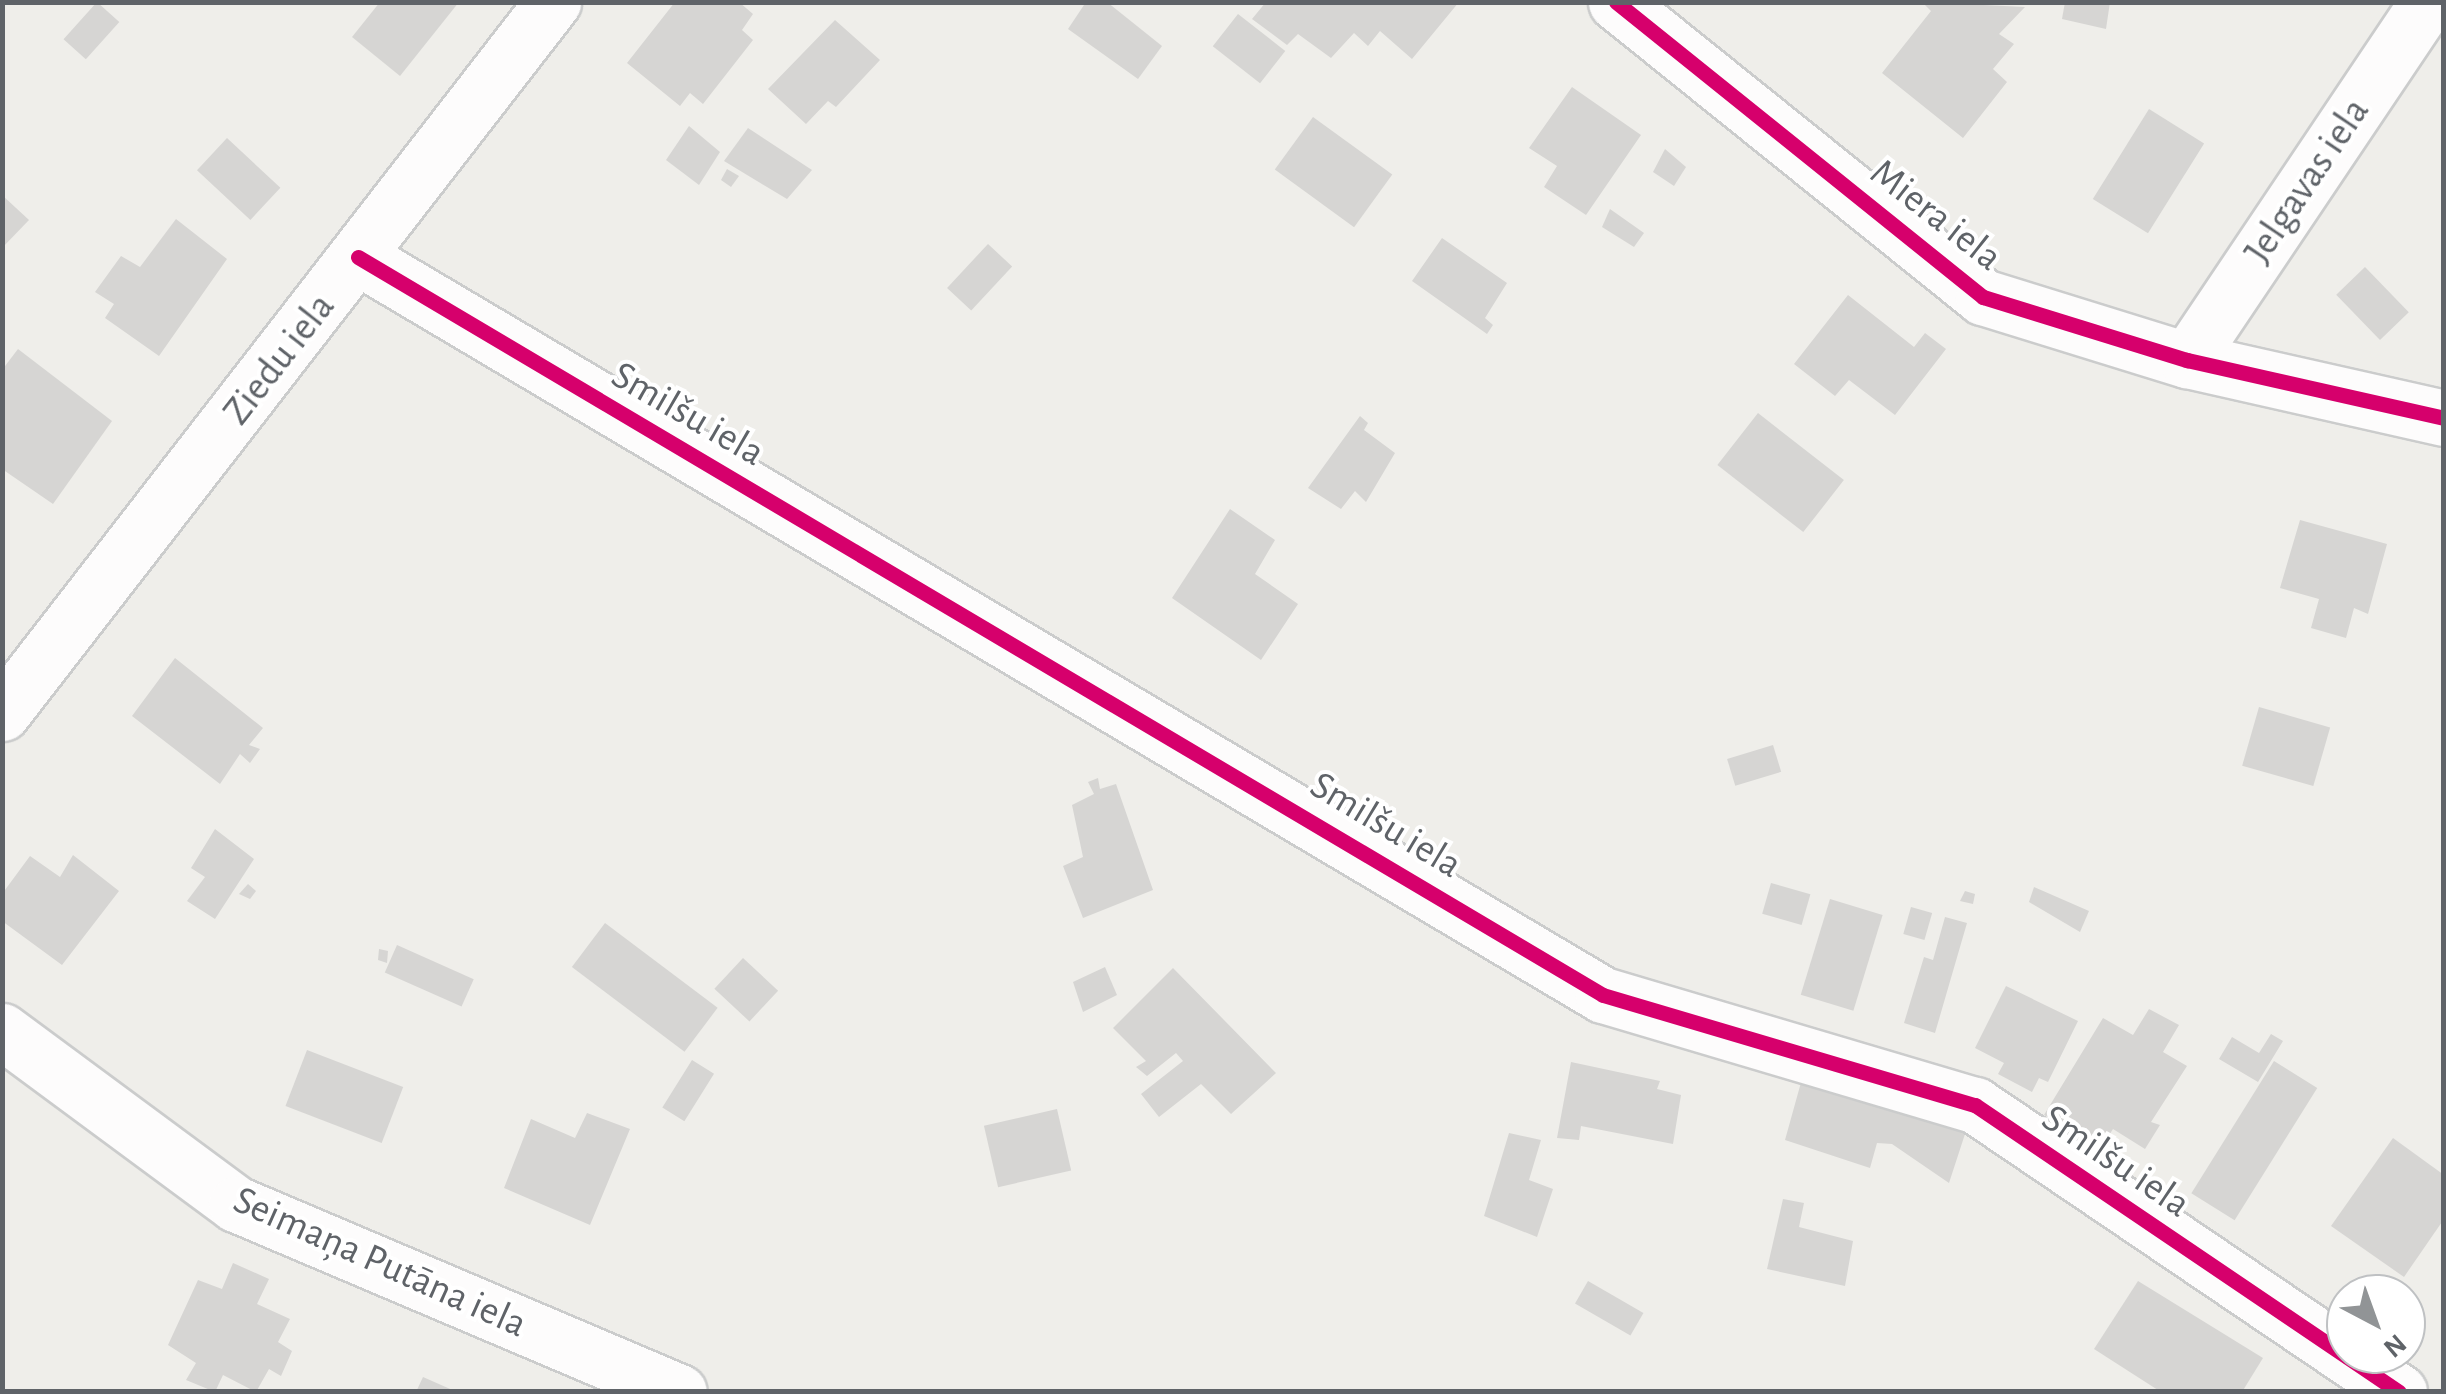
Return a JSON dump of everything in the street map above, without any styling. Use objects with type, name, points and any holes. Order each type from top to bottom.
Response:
[{"type":"street","name":"Ziedu iela","points":[[2,713],[553,2]]},
{"type":"street","name":"Miera iela","points":[[1616,2],[1983,297],[2187,360],[2444,418]]},
{"type":"street","name":"Jelgavas iela","points":[[2187,360],[2428,2]]},
{"type":"street","name":"Smilšu iela","points":[[358,258],[1603,995],[1974,1105],[2399,1392]]},
{"type":"street","name":"Seimaņa Putāna iela","points":[[2,1031],[236,1204],[679,1392]]},
{"type":"building","points":[[97,2],[119,22],[86,59],[64,39]]},
{"type":"building","points":[[380,2],[459,2],[400,76],[352,37]]},
{"type":"building","points":[[675,2],[739,2],[753,14],[742,30],[753,40],[703,104],[690,93],[680,106],[627,63]]},
{"type":"building","points":[[1086,2],[1107,2],[1162,46],[1138,79],[1068,29]]},
{"type":"building","points":[[1266,2],[1459,2],[1412,59],[1380,31],[1368,46],[1354,33],[1331,58],[1298,34],[1287,45],[1252,19]]},
{"type":"building","points":[[1922,2],[2025,7],[1999,34],[2014,44],[1993,69],[2007,82],[1963,138],[1882,73],[1931,11]]},
{"type":"building","points":[[2065,2],[2110,2],[2106,29],[2062,19]]},
{"type":"building","points":[[1238,14],[1285,51],[1260,83],[1213,46]]},
{"type":"building","points":[[835,20],[880,60],[836,107],[828,101],[806,124],[768,89]]},
{"type":"building","points":[[1572,87],[1641,135],[1586,215],[1544,187],[1557,166],[1529,148]]},
{"type":"building","points":[[2149,109],[2204,143],[2148,233],[2093,199]]},
{"type":"building","points":[[1313,117],[1392,175],[1354,227],[1275,170]]},
{"type":"building","points":[[689,126],[720,152],[699,185],[666,160]]},
{"type":"building","points":[[748,128],[812,170],[787,199],[724,161]]},
{"type":"building","points":[[227,138],[280,188],[250,220],[197,170]]},
{"type":"building","points":[[1665,149],[1686,167],[1674,186],[1653,172]]},
{"type":"building","points":[[727,169],[739,176],[731,187],[721,180]]},
{"type":"building","points":[[2,195],[29,220],[2,248]]},
{"type":"building","points":[[1610,209],[1644,233],[1634,247],[1602,227]]},
{"type":"building","points":[[176,219],[227,259],[159,356],[105,318],[114,304],[95,292],[121,256],[140,267]]},
{"type":"building","points":[[1442,238],[1507,283],[1485,318],[1493,325],[1487,334],[1412,281]]},
{"type":"building","points":[[988,244],[1012,267],[971,310],[947,288]]},
{"type":"building","points":[[2365,267],[2409,312],[2380,340],[2336,295]]},
{"type":"building","points":[[1848,295],[1914,347],[1925,333],[1946,349],[1895,415],[1849,380],[1835,396],[1794,364]]},
{"type":"building","points":[[18,349],[112,421],[53,504],[2,469],[2,370]]},
{"type":"building","points":[[1758,413],[1844,480],[1803,532],[1717,465]]},
{"type":"building","points":[[1360,416],[1368,423],[1364,430],[1395,453],[1366,502],[1355,491],[1341,509],[1308,488]]},
{"type":"building","points":[[1230,509],[1275,540],[1255,574],[1298,604],[1261,660],[1172,598]]},
{"type":"building","points":[[2300,520],[2387,544],[2368,614],[2354,608],[2346,638],[2311,628],[2319,599],[2280,588]]},
{"type":"building","points":[[175,658],[263,728],[249,745],[260,749],[250,763],[240,754],[220,784],[132,716]]},
{"type":"building","points":[[2259,707],[2330,727],[2313,786],[2242,766]]},
{"type":"building","points":[[1773,745],[1781,772],[1735,786],[1727,759]]},
{"type":"building","points":[[1098,778],[1100,789],[1116,784],[1153,890],[1083,918],[1063,866],[1083,857],[1072,805],[1094,794],[1088,782]]},
{"type":"building","points":[[215,829],[254,859],[215,919],[187,901],[205,877],[191,868]]},
{"type":"building","points":[[73,855],[119,891],[62,965],[2,921],[2,894],[30,856],[60,877]]},
{"type":"building","points":[[1771,883],[1810,894],[1802,925],[1762,914]]},
{"type":"building","points":[[248,884],[256,891],[250,899],[239,894]]},
{"type":"building","points":[[2034,887],[2089,911],[2080,932],[2029,902]]},
{"type":"building","points":[[1965,891],[1975,894],[1973,904],[1960,901]]},
{"type":"building","points":[[1830,899],[1883,915],[1853,1011],[1801,995]]},
{"type":"building","points":[[1911,907],[1932,913],[1924,940],[1903,934]]},
{"type":"building","points":[[1945,917],[1967,923],[1935,1033],[1904,1023],[1924,957],[1933,960]]},
{"type":"building","points":[[605,923],[718,1008],[685,1052],[572,967]]},
{"type":"building","points":[[397,945],[474,979],[462,1007],[385,972]]},
{"type":"building","points":[[379,949],[388,951],[387,963],[378,960]]},
{"type":"building","points":[[743,958],[778,991],[749,1021],[714,989]]},
{"type":"building","points":[[1105,967],[1117,995],[1083,1012],[1073,982]]},
{"type":"building","points":[[1173,968],[1276,1073],[1231,1114],[1201,1084],[1159,1117],[1141,1094],[1183,1061],[1176,1053],[1147,1076],[1136,1067],[1146,1061],[1113,1028]]},
{"type":"building","points":[[2006,986],[2078,1021],[2048,1082],[2039,1078],[2032,1092],[1998,1074],[2004,1063],[1975,1048]]},
{"type":"building","points":[[2149,1009],[2179,1025],[2163,1052],[2187,1066],[2151,1122],[2160,1125],[2145,1149],[2113,1129],[2101,1148],[2044,1115],[2103,1018],[2133,1035]]},
{"type":"building","points":[[2271,1034],[2283,1041],[2258,1082],[2219,1059],[2232,1037],[2259,1053]]},
{"type":"building","points":[[307,1050],[403,1087],[382,1143],[285,1106]]},
{"type":"building","points":[[692,1060],[714,1074],[684,1121],[662,1107]]},
{"type":"building","points":[[2274,1061],[2317,1088],[2235,1220],[2191,1193]]},
{"type":"building","points":[[1571,1062],[1660,1081],[1657,1089],[1681,1095],[1673,1144],[1581,1126],[1579,1140],[1557,1138]]},
{"type":"building","points":[[1805,1068],[1905,1096],[1965,1134],[1949,1183],[1892,1144],[1877,1143],[1870,1168],[1785,1140]]},
{"type":"building","points":[[1057,1109],[1071,1170],[998,1187],[984,1126]]},
{"type":"building","points":[[587,1113],[630,1129],[590,1225],[504,1188],[531,1119],[575,1138]]},
{"type":"building","points":[[1509,1133],[1541,1140],[1529,1180],[1553,1189],[1537,1237],[1484,1216]]},
{"type":"building","points":[[2393,1138],[2444,1175],[2444,1219],[2406,1274],[2400,1274],[2331,1226]]},
{"type":"building","points":[[1783,1199],[1804,1203],[1799,1227],[1853,1241],[1845,1286],[1767,1269]]},
{"type":"building","points":[[233,1263],[269,1279],[257,1304],[290,1319],[278,1342],[292,1351],[281,1376],[269,1369],[256,1392],[223,1375],[215,1392],[186,1380],[196,1363],[168,1345],[198,1280],[222,1289]]},
{"type":"building","points":[[1588,1281],[1643,1313],[1630,1336],[1575,1304]]},
{"type":"building","points":[[2138,1281],[2263,1358],[2242,1392],[2161,1392],[2094,1349]]},
{"type":"building","points":[[423,1377],[457,1392],[416,1392]]},
{"type":"cycle path","points":[[1616,2],[1983,297],[2187,360],[2444,418]]},
{"type":"cycle path","points":[[358,257],[1603,995],[1975,1105],[2399,1392]]}]
